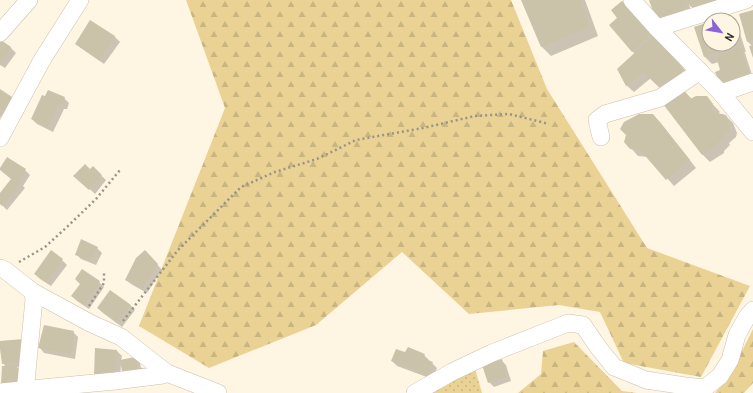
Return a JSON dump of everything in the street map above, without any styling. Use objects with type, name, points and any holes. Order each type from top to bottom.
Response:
[{"type":"street","points":[[0,33],[29,0]]},
{"type":"street","points":[[0,138],[42,60],[80,0]]},
{"type":"street","points":[[632,0],[657,28],[721,93],[753,132]]},
{"type":"street","points":[[657,28],[746,0]]},
{"type":"street","points":[[601,137],[597,120],[605,114],[660,98],[700,72]]},
{"type":"street","points":[[721,93],[753,82]]},
{"type":"street","points":[[3,269],[33,292],[81,318],[121,337],[167,373],[218,393]]},
{"type":"street","points":[[25,391],[34,299],[33,292]]},
{"type":"street","points":[[415,393],[452,372],[492,353],[568,323],[584,325],[598,347],[614,367],[646,380],[705,388],[720,376],[730,360],[736,335],[753,310]]},
{"type":"street","points":[[0,392],[25,391],[115,381],[163,375],[167,373]]},
{"type":"path","points":[[113,334],[178,250],[241,187],[275,172],[317,159],[356,140],[423,128],[475,116],[509,114],[549,124]]},
{"type":"path","points":[[3,269],[45,247],[96,199],[120,170]]},
{"type":"path","points":[[81,318],[104,283],[104,271]]},
{"type":"green space","points":[[186,0],[511,0],[547,89],[647,248],[750,286],[701,377],[624,363],[600,312],[559,305],[469,314],[402,252],[316,325],[209,368],[139,326],[225,108]]},
{"type":"green space","points":[[753,329],[753,383],[744,393],[715,393],[729,377]]},
{"type":"green space","points":[[574,342],[622,391],[637,393],[518,393],[541,374],[543,351]]},
{"type":"green space","points":[[474,365],[482,393],[426,393]]},
{"type":"building","points":[[521,0],[580,0],[590,27],[541,47]]},
{"type":"building","points":[[649,0],[685,0],[688,12],[673,17],[671,14],[655,18]]},
{"type":"building","points":[[688,0],[723,0],[701,11],[690,6]]},
{"type":"building","points":[[622,1],[652,33],[632,52],[609,25],[617,18],[611,10]]},
{"type":"building","points":[[753,10],[753,40],[747,42],[741,21],[741,13]]},
{"type":"building","points":[[90,20],[115,36],[99,60],[75,44]]},
{"type":"building","points":[[701,25],[701,48],[694,27]]},
{"type":"building","points":[[654,35],[684,69],[662,90],[643,72],[626,86],[617,69]]},
{"type":"building","points":[[1,40],[11,47],[0,64],[0,41]]},
{"type":"building","points":[[753,45],[753,58],[749,46]]},
{"type":"building","points":[[741,47],[749,75],[720,84],[715,72],[720,70],[716,56],[727,52],[741,52]]},
{"type":"building","points":[[702,52],[718,52],[704,57]]},
{"type":"building","points":[[683,88],[690,99],[696,96],[707,96],[713,104],[711,107],[713,112],[726,115],[730,125],[730,130],[723,135],[724,138],[717,143],[718,145],[702,155],[663,104]]},
{"type":"building","points":[[0,89],[15,99],[8,111],[0,107]]},
{"type":"building","points":[[48,90],[65,97],[62,105],[59,104],[48,128],[31,119],[42,95],[45,96]]},
{"type":"building","points":[[639,114],[653,114],[690,160],[666,180],[641,151],[630,149],[624,142],[626,135],[620,129],[624,122]]},
{"type":"building","points":[[7,157],[26,169],[18,181],[21,182],[2,206],[0,204],[0,193],[11,179],[0,170]]},
{"type":"building","points":[[85,164],[90,169],[93,166],[102,175],[89,190],[73,176]]},
{"type":"building","points":[[81,239],[98,247],[91,261],[75,255]]},
{"type":"building","points":[[51,250],[63,259],[46,282],[34,274]]},
{"type":"building","points":[[145,250],[158,264],[142,289],[125,280],[136,258]]},
{"type":"building","points":[[82,269],[100,281],[84,305],[71,296],[80,284],[75,279]]},
{"type":"building","points":[[110,290],[131,305],[117,322],[97,308]]},
{"type":"building","points":[[44,325],[74,331],[71,354],[38,348]]},
{"type":"building","points":[[23,339],[21,361],[2,364],[0,341]]},
{"type":"building","points":[[408,347],[425,354],[423,358],[433,362],[427,375],[391,361],[396,349],[405,352]]},
{"type":"building","points":[[95,348],[117,350],[115,376],[94,374]]},
{"type":"building","points":[[135,357],[138,367],[143,368],[143,373],[123,377],[120,360]]},
{"type":"building","points":[[502,359],[507,376],[488,383],[482,365]]},
{"type":"building","points":[[17,365],[17,369],[22,369],[22,383],[1,384],[2,366]]}]
